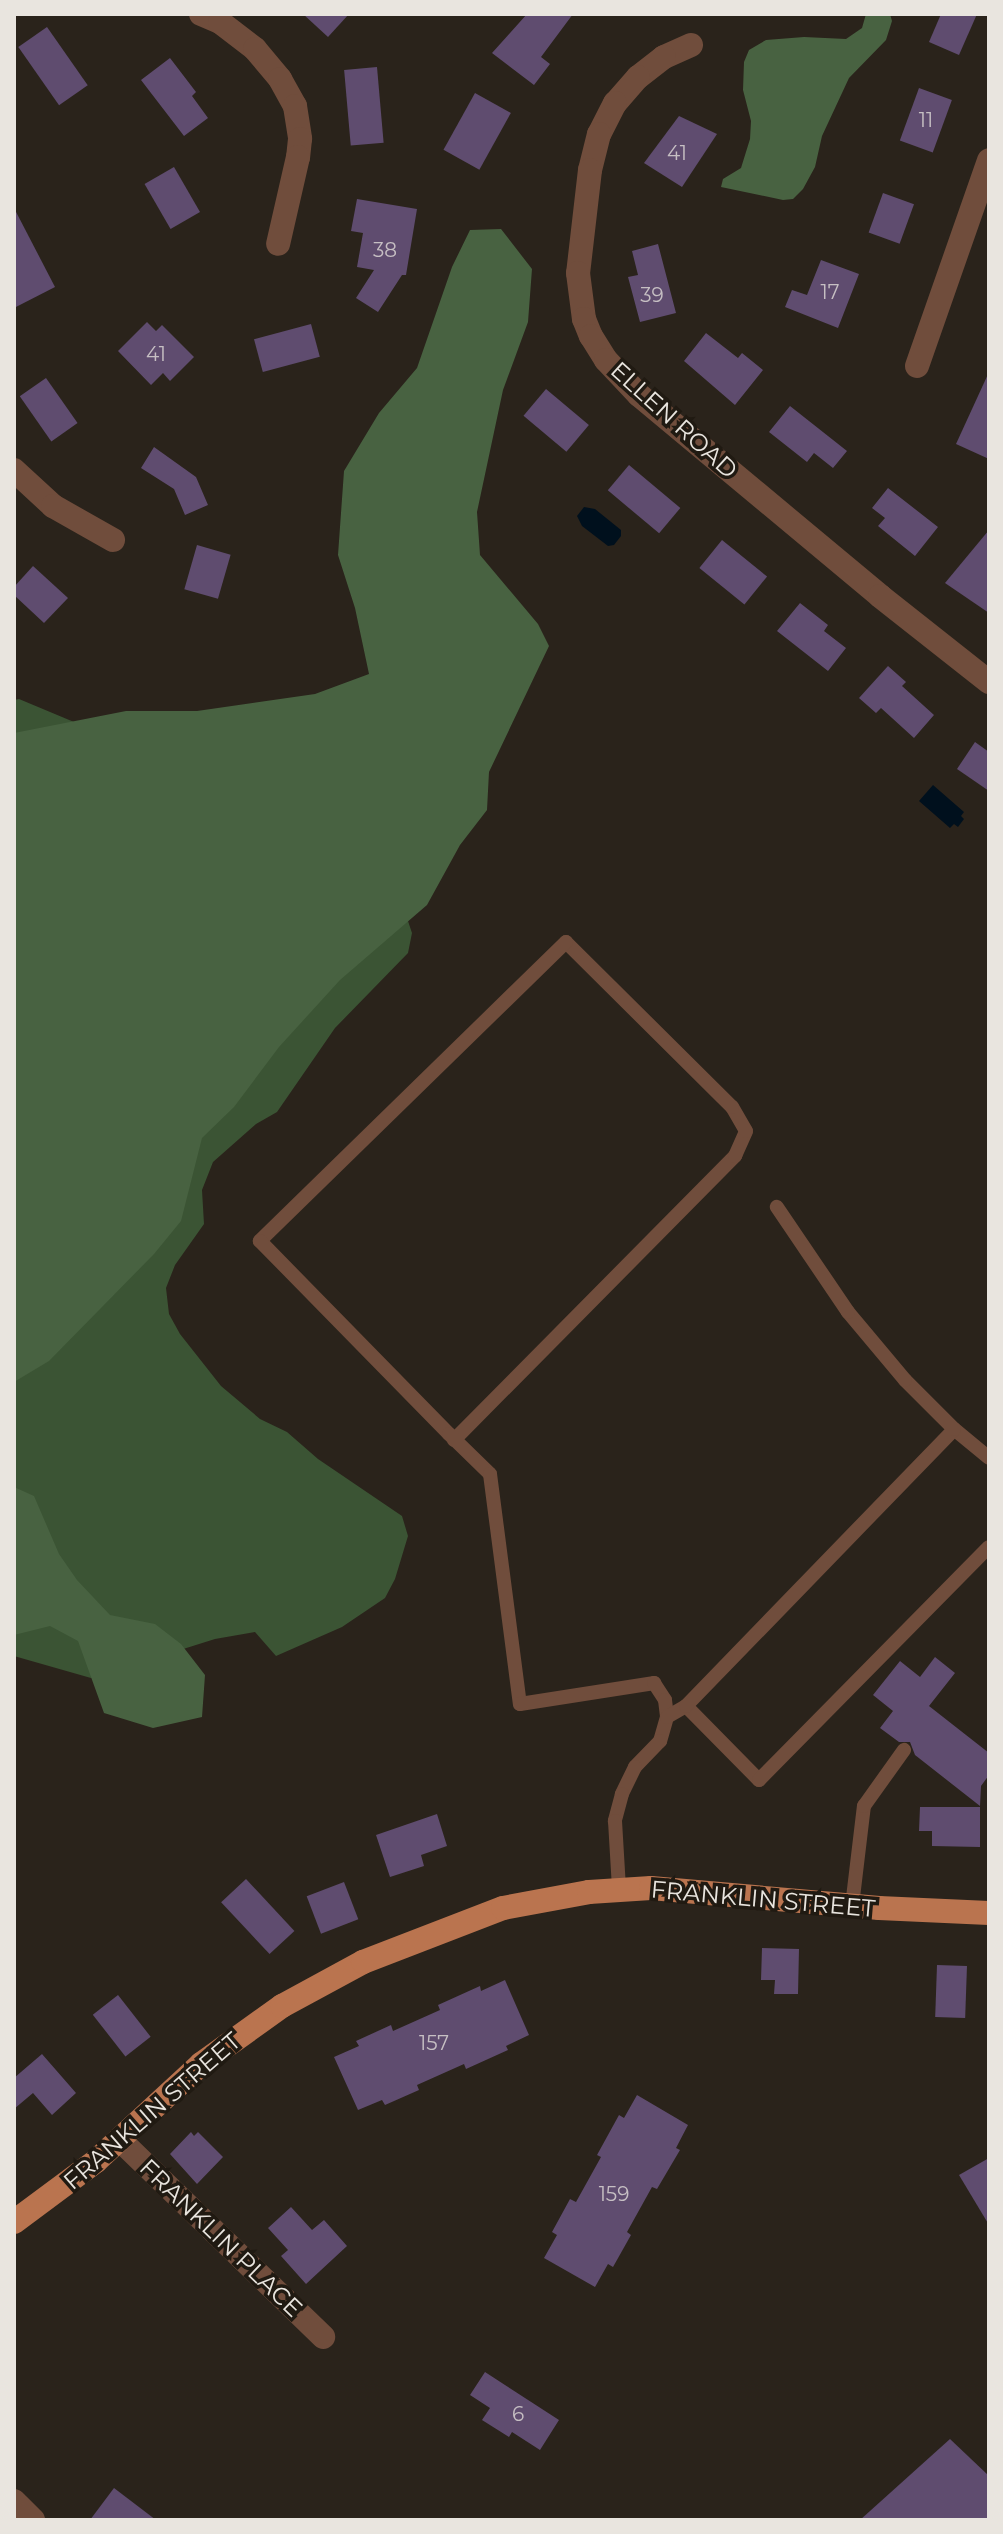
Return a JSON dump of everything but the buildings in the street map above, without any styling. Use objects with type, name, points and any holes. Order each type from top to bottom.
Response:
[{"type":"main road","name":"FRANKLIN STREET","points":[[14,2222],[66,2187],[201,2064],[261,2019],[322,1982],[432,1932],[503,1908],[619,1889],[695,1890],[852,1906],[989,1913]]},
{"type":"street","points":[[201,14],[220,22],[255,49],[280,79],[295,106],[300,139],[298,157],[278,244]]},
{"type":"street","name":"ELLEN ROAD","points":[[691,45],[664,57],[628,87],[610,112],[595,146],[578,273],[584,319],[591,336],[614,370],[639,395],[880,596],[989,682]]},
{"type":"street","points":[[917,366],[989,160]]},
{"type":"street","points":[[14,470],[53,506],[113,540]]},
{"type":"street","name":"FRANKLIN PLACE","points":[[120,2140],[323,2337]]},
{"type":"street","points":[[14,2501],[33,2520]]},
{"type":"lane","points":[[454,1440],[735,1156],[746,1131],[732,1107],[566,942],[260,1241],[454,1440],[490,1474],[520,1704],[654,1683],[665,1700],[667,1717],[660,1741],[635,1767],[622,1794],[615,1821],[619,1889]]},
{"type":"lane","points":[[777,1207],[848,1312],[905,1380],[954,1429],[989,1458]]},
{"type":"lane","points":[[667,1717],[686,1706],[954,1429]]},
{"type":"lane","points":[[686,1706],[759,1780],[989,1547]]},
{"type":"lane","points":[[852,1906],[864,1806],[904,1750]]},
{"type":"green space","points":[[866,14],[890,14],[892,21],[886,40],[849,78],[822,136],[815,167],[803,189],[793,199],[783,200],[721,187],[723,179],[741,168],[750,139],[751,121],[743,90],[744,62],[749,50],[766,40],[804,37],[846,39],[862,28]]},
{"type":"green space","points":[[501,229],[532,269],[528,322],[503,390],[477,512],[480,555],[538,624],[549,646],[489,772],[487,810],[460,845],[427,905],[340,980],[279,1047],[234,1107],[202,1138],[181,1221],[154,1254],[49,1361],[14,1382],[14,733],[126,711],[197,711],[315,694],[369,674],[355,608],[338,555],[344,471],[379,413],[417,368],[452,267],[470,230]]},
{"type":"green space","points":[[19,699],[74,722],[408,921],[412,933],[408,953],[335,1028],[277,1112],[256,1124],[213,1162],[202,1190],[204,1224],[175,1265],[166,1288],[169,1314],[180,1334],[221,1386],[260,1419],[287,1432],[318,1459],[402,1516],[408,1536],[395,1579],[385,1598],[342,1627],[276,1656],[255,1632],[215,1639],[91,1678],[14,1656],[14,700]]},
{"type":"green space","points":[[14,1487],[34,1496],[59,1554],[77,1580],[110,1615],[155,1624],[181,1644],[205,1675],[202,1717],[153,1728],[104,1713],[78,1641],[50,1626],[14,1635]]},
{"type":"water","points":[[584,507],[595,509],[621,530],[621,536],[614,545],[608,546],[582,526],[577,516]]},
{"type":"water","points":[[933,785],[964,812],[961,816],[964,819],[958,827],[954,824],[950,828],[919,801]]}]
